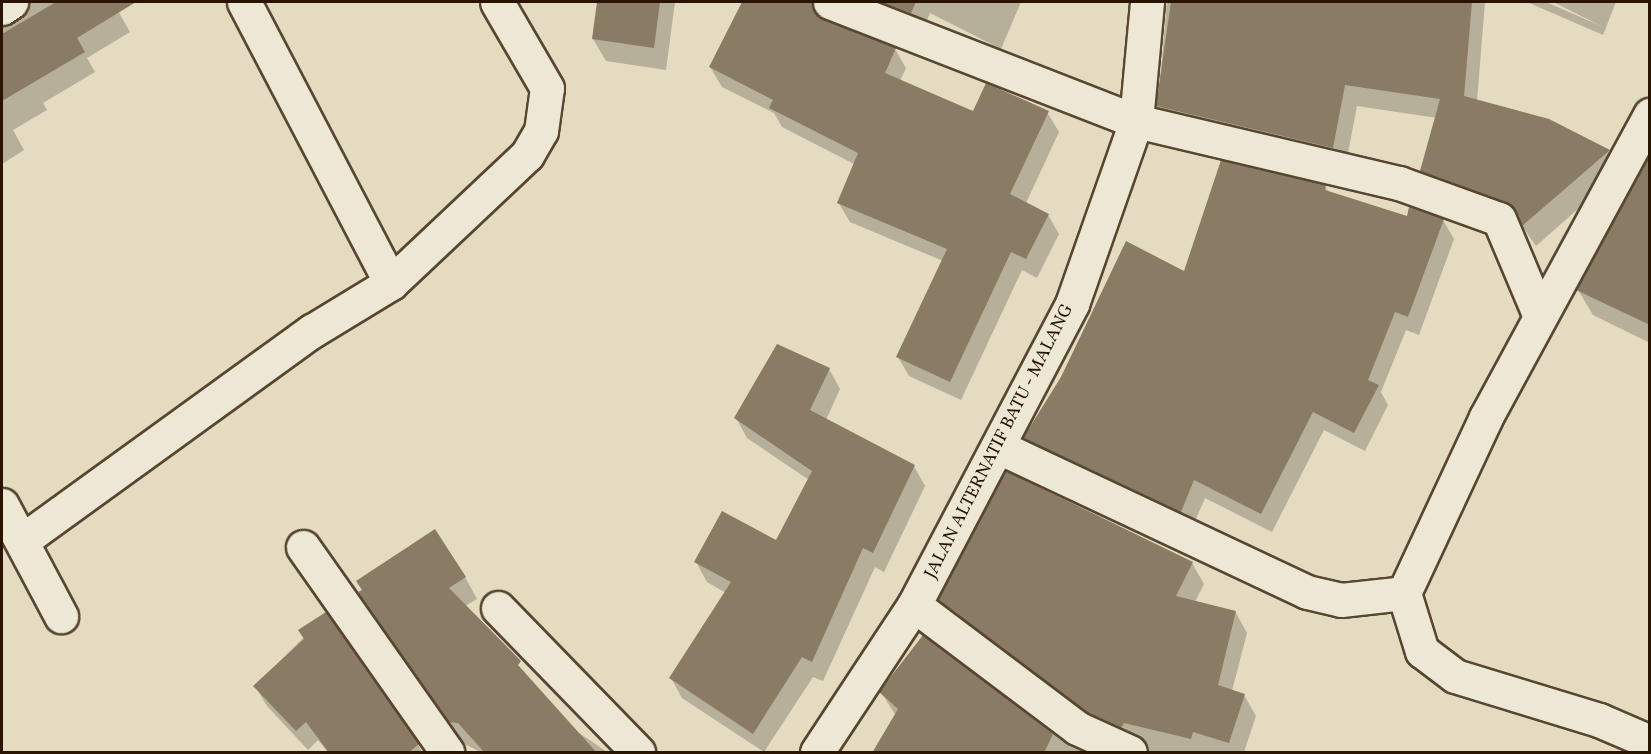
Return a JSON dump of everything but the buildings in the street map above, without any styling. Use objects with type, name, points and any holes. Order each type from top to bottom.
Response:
[{"type":"street","points":[[2,8],[11,2]]},
{"type":"street","points":[[244,2],[391,283]]},
{"type":"street","points":[[23,540],[312,331],[391,283],[471,212],[526,155],[541,131],[547,88],[497,2]]},
{"type":"street","points":[[830,2],[1136,121],[1399,183],[1485,213],[1539,314]]},
{"type":"street","name":"JALAN ALTERNATIF BATU - MALANG","points":[[817,753],[914,605],[1000,448],[1072,304],[1136,121],[1147,2]]},
{"type":"street","points":[[1650,116],[1539,314],[1404,593],[1422,651],[1455,676],[1599,720],[1650,742]]},
{"type":"street","points":[[1000,448],[1307,592],[1341,600],[1404,593]]},
{"type":"street","points":[[2,505],[23,540],[61,616]]},
{"type":"street","points":[[303,547],[447,753]]},
{"type":"street","points":[[914,605],[1077,728],[1130,753]]},
{"type":"street","points":[[498,608],[638,753]]}]
